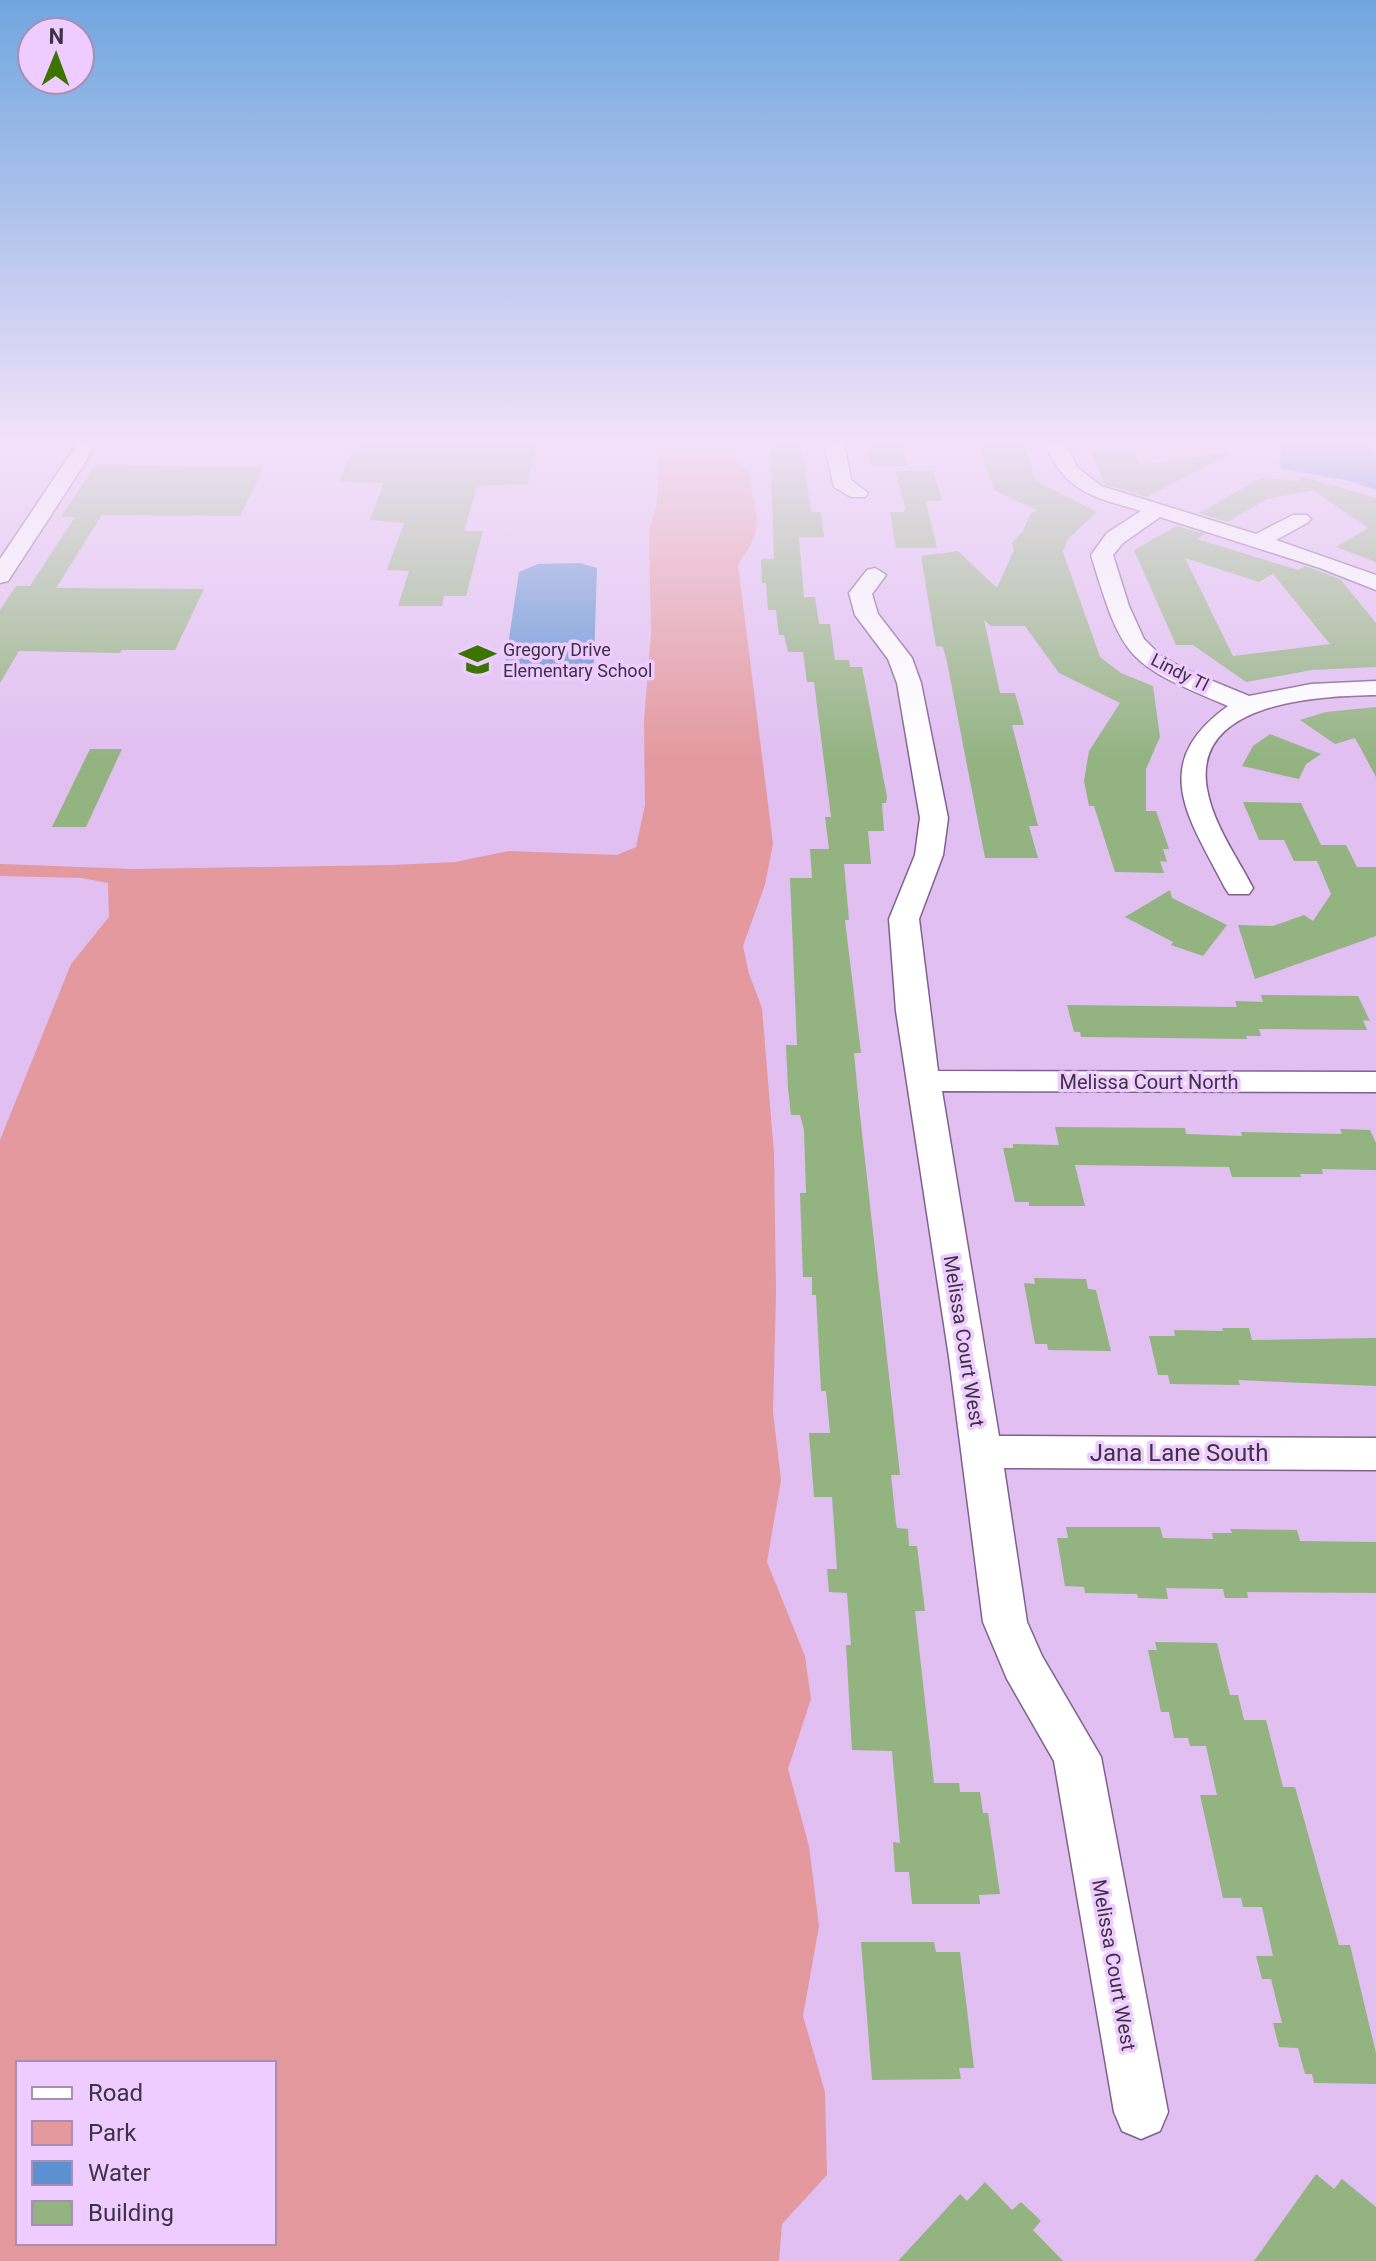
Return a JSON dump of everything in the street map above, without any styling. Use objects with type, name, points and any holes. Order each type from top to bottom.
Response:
[{"type":"street","points":[[0,576],[18,549]]},
{"type":"street","name":"Lindy Tl","points":[[1107,549],[1102,555],[1128,631],[1141,651],[1155,661],[1247,705]]},
{"type":"street","points":[[1282,549],[1376,583]]},
{"type":"street","name":"Melissa Court West","points":[[875,575],[860,593],[867,615],[900,658],[909,683],[934,818],[929,855],[904,919],[921,1081],[982,1452],[1005,1622],[1023,1665],[1077,1757],[1141,2112]]},
{"type":"street","points":[[1239,888],[1193,792],[1192,771],[1199,750],[1218,727],[1247,705],[1297,695],[1376,688]]},
{"type":"street","name":"Melissa Court North","points":[[921,1081],[1376,1082]]},
{"type":"street","name":"Jana Lane South","points":[[982,1452],[1376,1454]]},
{"type":"green space","points":[[649,549],[749,549],[738,564],[773,844],[765,885],[743,946],[749,974],[762,1008],[774,1154],[776,1293],[773,1412],[781,1480],[767,1562],[805,1656],[811,1699],[788,1769],[809,1846],[819,1926],[803,2016],[825,2092],[827,2175],[782,2224],[779,2261],[0,2261],[0,1140],[71,964],[109,917],[108,883],[82,878],[0,876],[0,864],[133,869],[393,865],[455,862],[509,851],[617,855],[636,847],[645,805],[644,720],[651,633]]},
{"type":"water","points":[[580,563],[597,568],[594,662],[590,667],[529,670],[505,665],[519,572],[538,564]]},
{"type":"building","points":[[54,549],[81,549],[56,588],[204,589],[175,650],[122,650],[120,653],[19,651],[0,683],[0,610],[16,586],[30,586]]},
{"type":"building","points":[[395,549],[478,549],[466,596],[444,596],[442,606],[398,606],[409,571],[387,570]]},
{"type":"building","points":[[774,549],[800,549],[804,597],[815,597],[819,624],[830,624],[835,660],[849,660],[850,667],[862,667],[887,797],[886,803],[882,803],[884,831],[868,831],[871,864],[844,864],[849,920],[845,920],[861,1053],[854,1053],[900,1475],[891,1475],[896,1523],[897,1528],[908,1529],[909,1546],[917,1546],[925,1611],[915,1611],[934,1783],[959,1783],[960,1792],[980,1792],[983,1813],[988,1813],[1000,1894],[979,1895],[980,1904],[912,1904],[909,1872],[895,1872],[893,1842],[900,1843],[892,1751],[852,1750],[846,1645],[851,1645],[847,1593],[829,1592],[827,1569],[837,1569],[832,1497],[814,1497],[809,1433],[830,1433],[826,1391],[821,1391],[816,1295],[812,1295],[812,1277],[803,1277],[800,1193],[806,1193],[804,1130],[800,1115],[791,1115],[786,1045],[797,1045],[790,878],[812,878],[810,849],[829,849],[825,817],[831,817],[814,682],[807,682],[803,652],[788,652],[784,635],[779,635],[776,610],[768,610],[766,583],[762,583],[761,559],[774,559]]},
{"type":"building","points":[[1064,549],[1100,657],[1121,673],[1153,686],[1160,737],[1146,769],[1146,811],[1156,811],[1169,849],[1163,849],[1167,862],[1160,861],[1164,873],[1115,872],[1094,806],[1089,806],[1084,781],[1089,751],[1120,703],[1059,673],[1025,626],[991,626],[984,620],[1000,693],[1015,693],[1024,725],[1012,725],[1038,826],[1029,826],[1038,858],[985,858],[947,662],[943,647],[936,646],[921,556],[958,551],[997,588],[1014,550]]},
{"type":"building","points":[[1137,549],[1228,549],[1298,570],[1305,566],[1340,579],[1376,623],[1376,667],[1312,670],[1246,682],[1193,645],[1176,645],[1134,550]],"holes":[[[1185,558],[1259,582],[1273,574],[1330,644],[1233,656]]]},
{"type":"building","points":[[1340,549],[1376,549],[1376,562]]},
{"type":"building","points":[[1376,707],[1376,777],[1355,738],[1335,744],[1300,720],[1326,712]]},
{"type":"building","points":[[1270,734],[1321,754],[1306,764],[1299,779],[1242,766],[1253,746]]},
{"type":"building","points":[[90,749],[122,749],[86,827],[52,827]]},
{"type":"building","points":[[1243,802],[1301,803],[1321,845],[1346,845],[1357,867],[1376,867],[1376,936],[1255,979],[1238,925],[1273,926],[1304,915],[1313,921],[1331,894],[1317,861],[1294,861],[1284,840],[1259,840]]},
{"type":"building","points":[[1170,890],[1172,898],[1227,925],[1203,956],[1171,945],[1173,942],[1125,917]]},
{"type":"building","points":[[1261,995],[1358,996],[1370,1021],[1363,1020],[1367,1030],[1259,1029],[1261,1036],[1246,1036],[1247,1039],[1081,1037],[1080,1032],[1074,1032],[1067,1005],[1237,1007],[1235,1001],[1263,1002]]},
{"type":"building","points":[[1055,1127],[1185,1128],[1186,1134],[1242,1136],[1241,1132],[1342,1134],[1340,1129],[1370,1130],[1376,1143],[1376,1170],[1322,1169],[1323,1174],[1300,1174],[1301,1177],[1232,1177],[1229,1167],[1075,1165],[1085,1206],[1029,1206],[1029,1202],[1015,1202],[1003,1148],[1013,1148],[1013,1144],[1059,1145]]},
{"type":"building","points":[[1034,1278],[1086,1279],[1088,1289],[1096,1290],[1111,1351],[1048,1350],[1047,1344],[1035,1344],[1024,1283],[1035,1284]]},
{"type":"building","points":[[1222,1328],[1249,1328],[1252,1340],[1376,1338],[1376,1386],[1238,1380],[1240,1385],[1170,1384],[1168,1375],[1158,1375],[1149,1336],[1175,1336],[1174,1330],[1223,1331]]},
{"type":"building","points":[[1066,1527],[1160,1527],[1163,1538],[1213,1539],[1212,1533],[1232,1533],[1230,1529],[1297,1530],[1300,1541],[1376,1542],[1376,1593],[1247,1592],[1248,1598],[1225,1598],[1223,1589],[1166,1588],[1168,1599],[1138,1598],[1137,1594],[1085,1593],[1084,1587],[1065,1586],[1057,1538],[1068,1538]]},
{"type":"building","points":[[1155,1642],[1217,1643],[1230,1695],[1238,1695],[1244,1720],[1266,1720],[1283,1787],[1295,1787],[1339,1945],[1350,1945],[1376,2053],[1376,2084],[1314,2083],[1312,2074],[1305,2074],[1298,2048],[1279,2047],[1273,2023],[1282,2023],[1271,1979],[1262,1979],[1256,1956],[1273,1956],[1262,1907],[1243,1907],[1241,1898],[1223,1898],[1200,1795],[1217,1795],[1206,1746],[1190,1746],[1188,1738],[1174,1738],[1169,1712],[1161,1712],[1148,1650],[1157,1650]]},
{"type":"building","points":[[861,1942],[934,1942],[936,1952],[960,1952],[974,2068],[959,2068],[961,2079],[872,2080]]},
{"type":"building","points":[[1316,2174],[1334,2189],[1342,2179],[1376,2207],[1376,2261],[1254,2261]]},
{"type":"building","points":[[985,2182],[1012,2210],[1021,2202],[1041,2221],[1033,2230],[1063,2261],[898,2261],[960,2194],[967,2201]]},
{"type":"place","name":"Gregory Drive Elementary School","points":[[477,659]]}]
